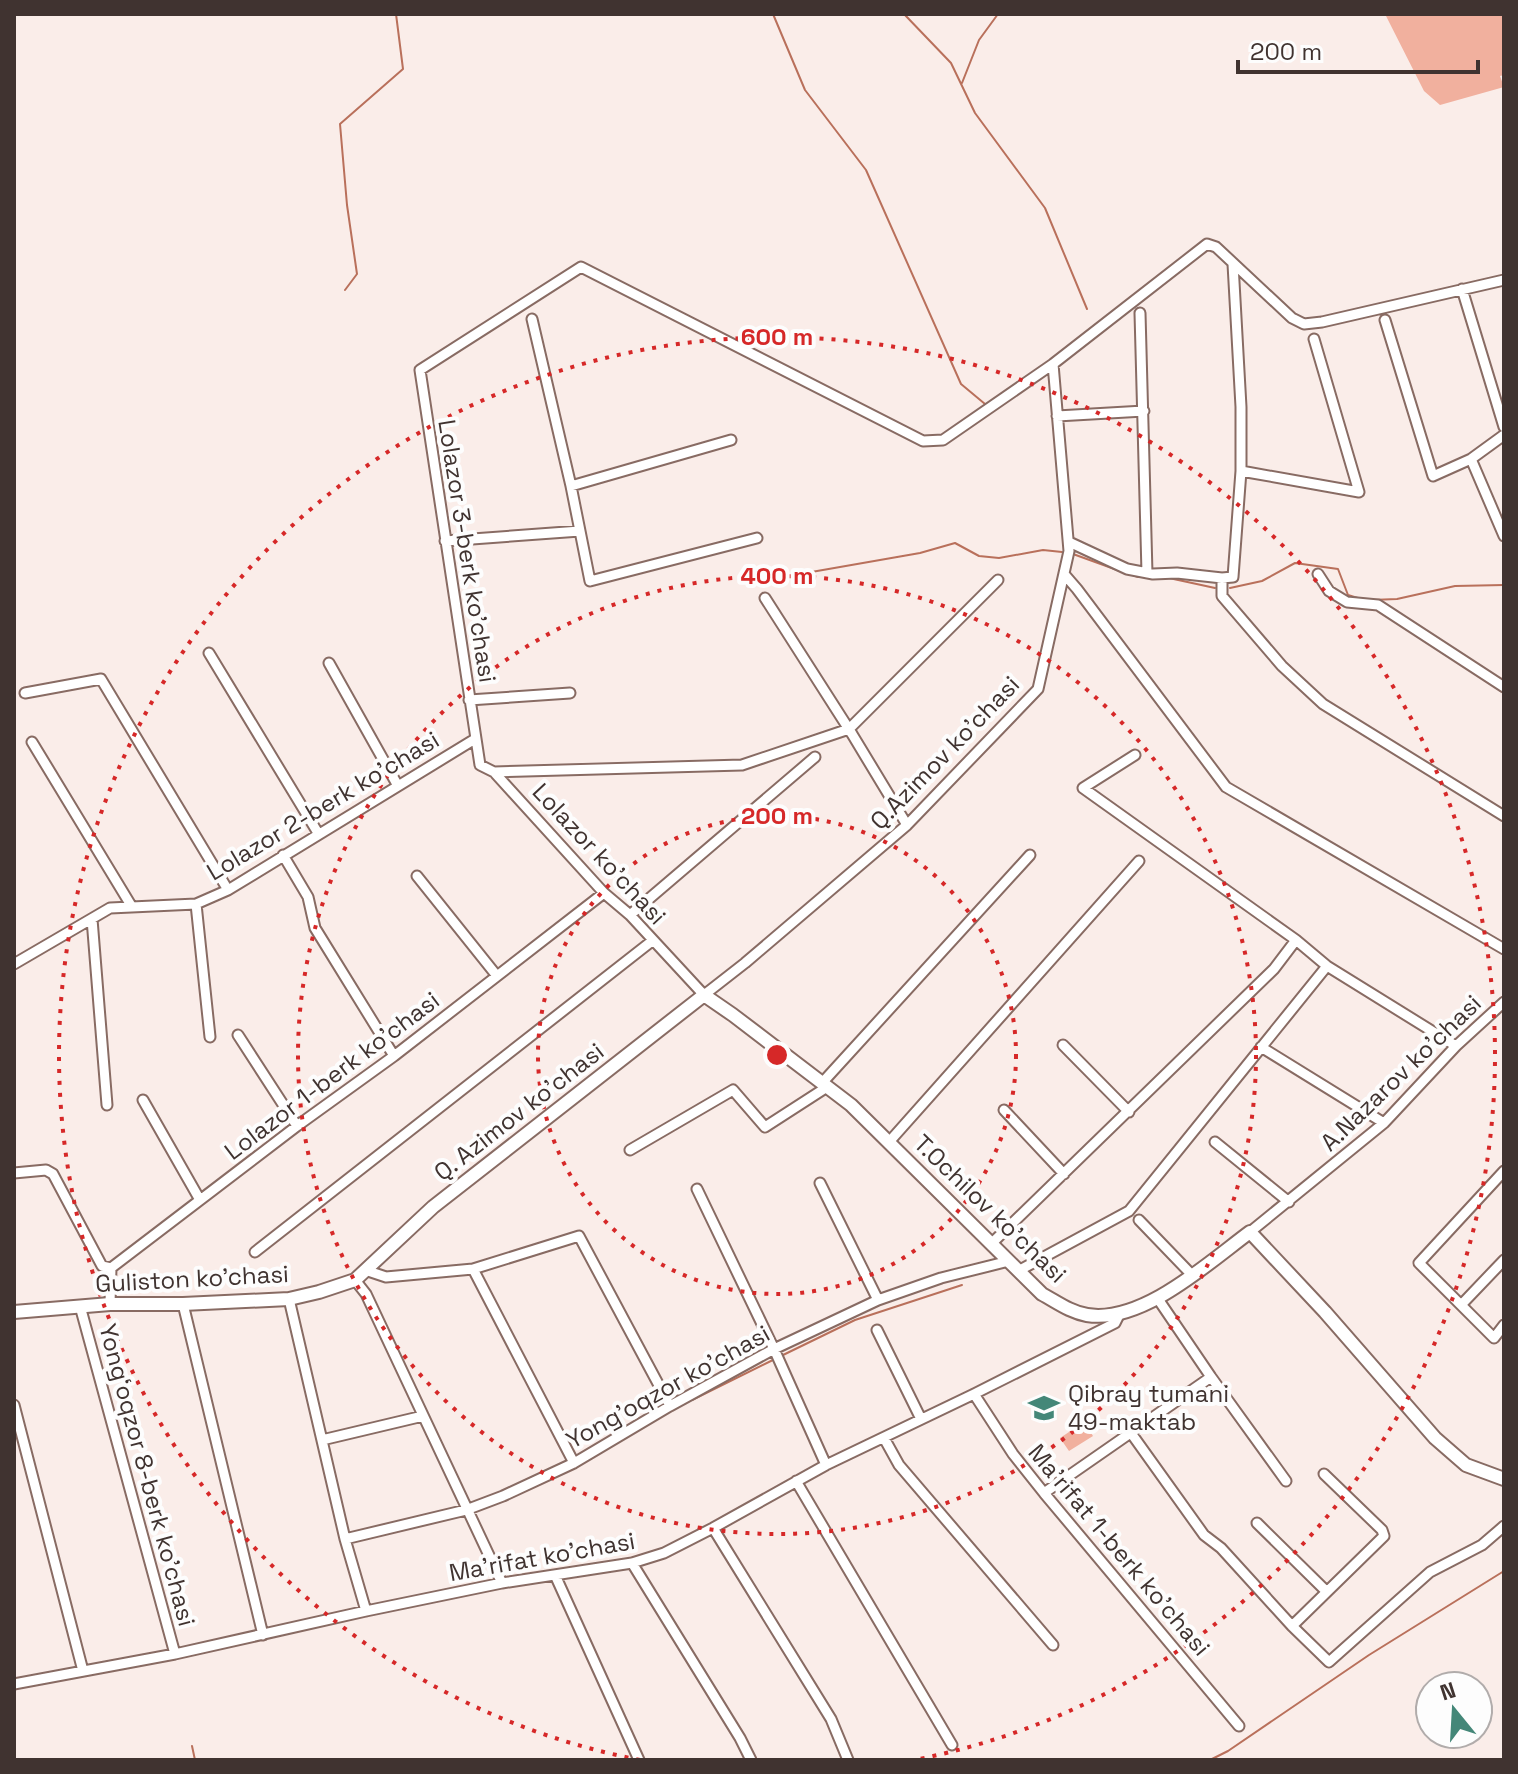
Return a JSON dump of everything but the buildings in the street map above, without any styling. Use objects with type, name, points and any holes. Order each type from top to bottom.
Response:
[{"type":"main road","name":"T.Ochilov ko'chasi","points":[[704,995],[851,1105],[1042,1294],[1069,1310],[1089,1315],[1139,1308],[1158,1299],[1250,1232]]},
{"type":"main road","name":"Q. Azimov ko'chasi","points":[[365,1270],[433,1207],[704,995]]},
{"type":"main road","points":[[1250,1232],[1435,1438],[1466,1465],[1504,1479]]},
{"type":"main road","name":"Guliston ko'chasi","points":[[14,1312],[110,1304],[289,1299],[355,1280],[365,1270]]},
{"type":"street","points":[[1053,364],[1207,244],[1216,247],[1292,318],[1304,324],[1504,280]]},
{"type":"street","points":[[1069,542],[1127,569],[1147,573],[1233,577],[1241,471],[1241,407],[1233,264]]},
{"type":"street","name":"Lolazor 3-berk ko'chasi","points":[[475,739],[420,370],[581,267],[923,441],[943,440],[1053,364]]},
{"type":"street","points":[[1462,289],[1504,427]]},
{"type":"street","points":[[1140,313],[1147,573]]},
{"type":"street","points":[[532,319],[590,581],[757,538]]},
{"type":"street","points":[[1385,320],[1433,476],[1471,459],[1504,435]]},
{"type":"street","points":[[1241,471],[1359,492],[1314,339]]},
{"type":"street","name":"Q.Azimov ko'chasi","points":[[704,995],[907,825],[1038,689],[1069,551],[1053,364]]},
{"type":"street","points":[[1057,416],[1144,411]]},
{"type":"street","points":[[571,486],[731,440]]},
{"type":"street","points":[[1471,459],[1504,536]]},
{"type":"street","points":[[445,541],[580,531]]},
{"type":"street","points":[[1064,574],[1226,787],[1504,949]]},
{"type":"street","points":[[1318,574],[1329,591],[1347,602],[1378,605],[1504,687]]},
{"type":"street","points":[[1222,578],[1222,596],[1282,666],[1323,704],[1504,816]]},
{"type":"street","points":[[494,772],[742,765],[849,729],[998,580]]},
{"type":"street","points":[[765,598],[907,825]]},
{"type":"street","points":[[209,653],[318,833]]},
{"type":"street","points":[[329,663],[398,786]]},
{"type":"street","points":[[25,693],[101,679],[228,890]]},
{"type":"street","points":[[469,700],[570,693]]},
{"type":"street","name":"Lolazor 2-berk ko'chasi","points":[[14,964],[110,908],[196,904],[228,890],[475,739]]},
{"type":"street","name":"Lolazor ko'chasi","points":[[475,739],[480,765],[494,772],[604,893],[630,915],[704,995]]},
{"type":"street","points":[[32,742],[132,907]]},
{"type":"street","points":[[1135,755],[1083,788],[1296,940],[1327,966],[1456,1046]]},
{"type":"street","points":[[630,915],[815,757]]},
{"type":"street","points":[[283,855],[308,897],[315,928],[394,1056]]},
{"type":"street","points":[[630,1150],[733,1090],[765,1127],[825,1085],[1030,855]]},
{"type":"street","points":[[889,1142],[1139,861]]},
{"type":"street","points":[[417,876],[497,976]]},
{"type":"street","name":"Lolazor 1-berk ko'chasi","points":[[111,1268],[394,1056],[604,893]]},
{"type":"street","points":[[196,904],[210,1037]]},
{"type":"street","points":[[92,919],[107,1105]]},
{"type":"street","points":[[991,1244],[1274,969],[1296,940]]},
{"type":"street","points":[[255,1252],[652,941]]},
{"type":"street","name":"Yong'oqzor ko'chasi","points":[[345,1539],[466,1510],[503,1496],[574,1463],[774,1349],[878,1300],[941,1278],[1014,1266],[1129,1211],[1327,966]]},
{"type":"street","name":"A.Nazarov ko'chasi","points":[[1250,1232],[1384,1123],[1456,1046],[1504,1002]]},
{"type":"street","points":[[238,1035],[297,1126]]},
{"type":"street","points":[[1063,1045],[1129,1112]]},
{"type":"street","points":[[1261,1047],[1384,1123]]},
{"type":"street","points":[[143,1100],[200,1200]]},
{"type":"street","points":[[1004,1110],[1064,1174]]},
{"type":"street","points":[[1215,1142],[1289,1202]]},
{"type":"street","points":[[14,1173],[46,1170],[53,1174],[102,1266],[111,1268],[110,1304]]},
{"type":"street","points":[[1504,1171],[1419,1263],[1494,1338],[1504,1325]]},
{"type":"street","points":[[820,1183],[878,1300]]},
{"type":"street","points":[[697,1189],[826,1465]]},
{"type":"street","points":[[1139,1220],[1192,1275]]},
{"type":"street","points":[[365,1270],[386,1277],[473,1269],[579,1236],[670,1406]]},
{"type":"street","points":[[1462,1304],[1504,1260]]},
{"type":"street","points":[[473,1269],[574,1463]]},
{"type":"street","points":[[355,1280],[366,1294],[502,1583]]},
{"type":"street","points":[[289,1299],[345,1539],[366,1611]]},
{"type":"street","points":[[1158,1299],[1286,1481]]},
{"type":"street","points":[[183,1304],[263,1635]]},
{"type":"street","name":"Yong‘oqzor 8-berk ko'chasi","points":[[80,1306],[175,1654]]},
{"type":"street","name":"Ma'rifat ko'chasi","points":[[14,1684],[175,1654],[502,1583],[632,1563],[664,1553],[826,1465],[1115,1323],[1120,1313]]},
{"type":"street","points":[[877,1330],[921,1419]]},
{"type":"street","points":[[1044,1493],[1211,1377]]},
{"type":"street","name":"Ma’rifat 1-berk ko'chasi","points":[[974,1394],[1013,1454],[1044,1493],[1239,1726]]},
{"type":"street","points":[[14,1405],[83,1671]]},
{"type":"street","points":[[322,1440],[423,1416]]},
{"type":"street","points":[[1131,1433],[1204,1535],[1221,1548],[1329,1662],[1430,1572],[1482,1545],[1504,1526]]},
{"type":"street","points":[[884,1438],[899,1465],[1053,1645]]},
{"type":"street","points":[[1292,1626],[1384,1536],[1382,1530],[1324,1474]]},
{"type":"street","points":[[796,1481],[952,1745]]},
{"type":"street","points":[[1257,1523],[1326,1591]]},
{"type":"street","points":[[713,1528],[831,1719],[848,1760]]},
{"type":"street","points":[[632,1563],[751,1760]]},
{"type":"street","points":[[555,1575],[639,1760]]},
{"type":"shaded area","points":[[1385,14],[1504,14],[1504,75],[1500,76],[1504,87],[1440,105],[1424,91]]},
{"type":"shaded area","points":[[1084,1422],[1093,1436],[1069,1451],[1060,1438]]},
{"type":"waterway","points":[[345,290],[357,274],[340,124],[403,69],[396,14]]},
{"type":"waterway","points":[[773,14],[805,90],[866,170],[961,384],[985,404]]},
{"type":"waterway","points":[[904,14],[951,63],[975,113],[1045,208],[1087,309]]},
{"type":"waterway","points":[[962,83],[979,40],[998,14]]},
{"type":"waterway","points":[[800,574],[920,553],[955,543],[979,556],[999,558],[1043,550],[1062,552]]},
{"type":"waterway","points":[[1073,554],[1120,571]]},
{"type":"waterway","points":[[1230,588],[1262,581],[1295,563],[1338,569],[1348,595],[1361,599]]},
{"type":"waterway","points":[[1130,574],[1147,577]]},
{"type":"waterway","points":[[1169,578],[1215,588]]},
{"type":"waterway","points":[[1371,600],[1397,599],[1455,586],[1504,585]]},
{"type":"waterway","points":[[781,1356],[855,1320],[962,1285]]},
{"type":"waterway","points":[[692,1400],[775,1359]]},
{"type":"waterway","points":[[1210,1760],[1504,1571]]},
{"type":"waterway","points":[[192,1746],[195,1760]]},
{"type":"place","name":"Qibray tumani 49-maktab","points":[[1044,1408]]}]
